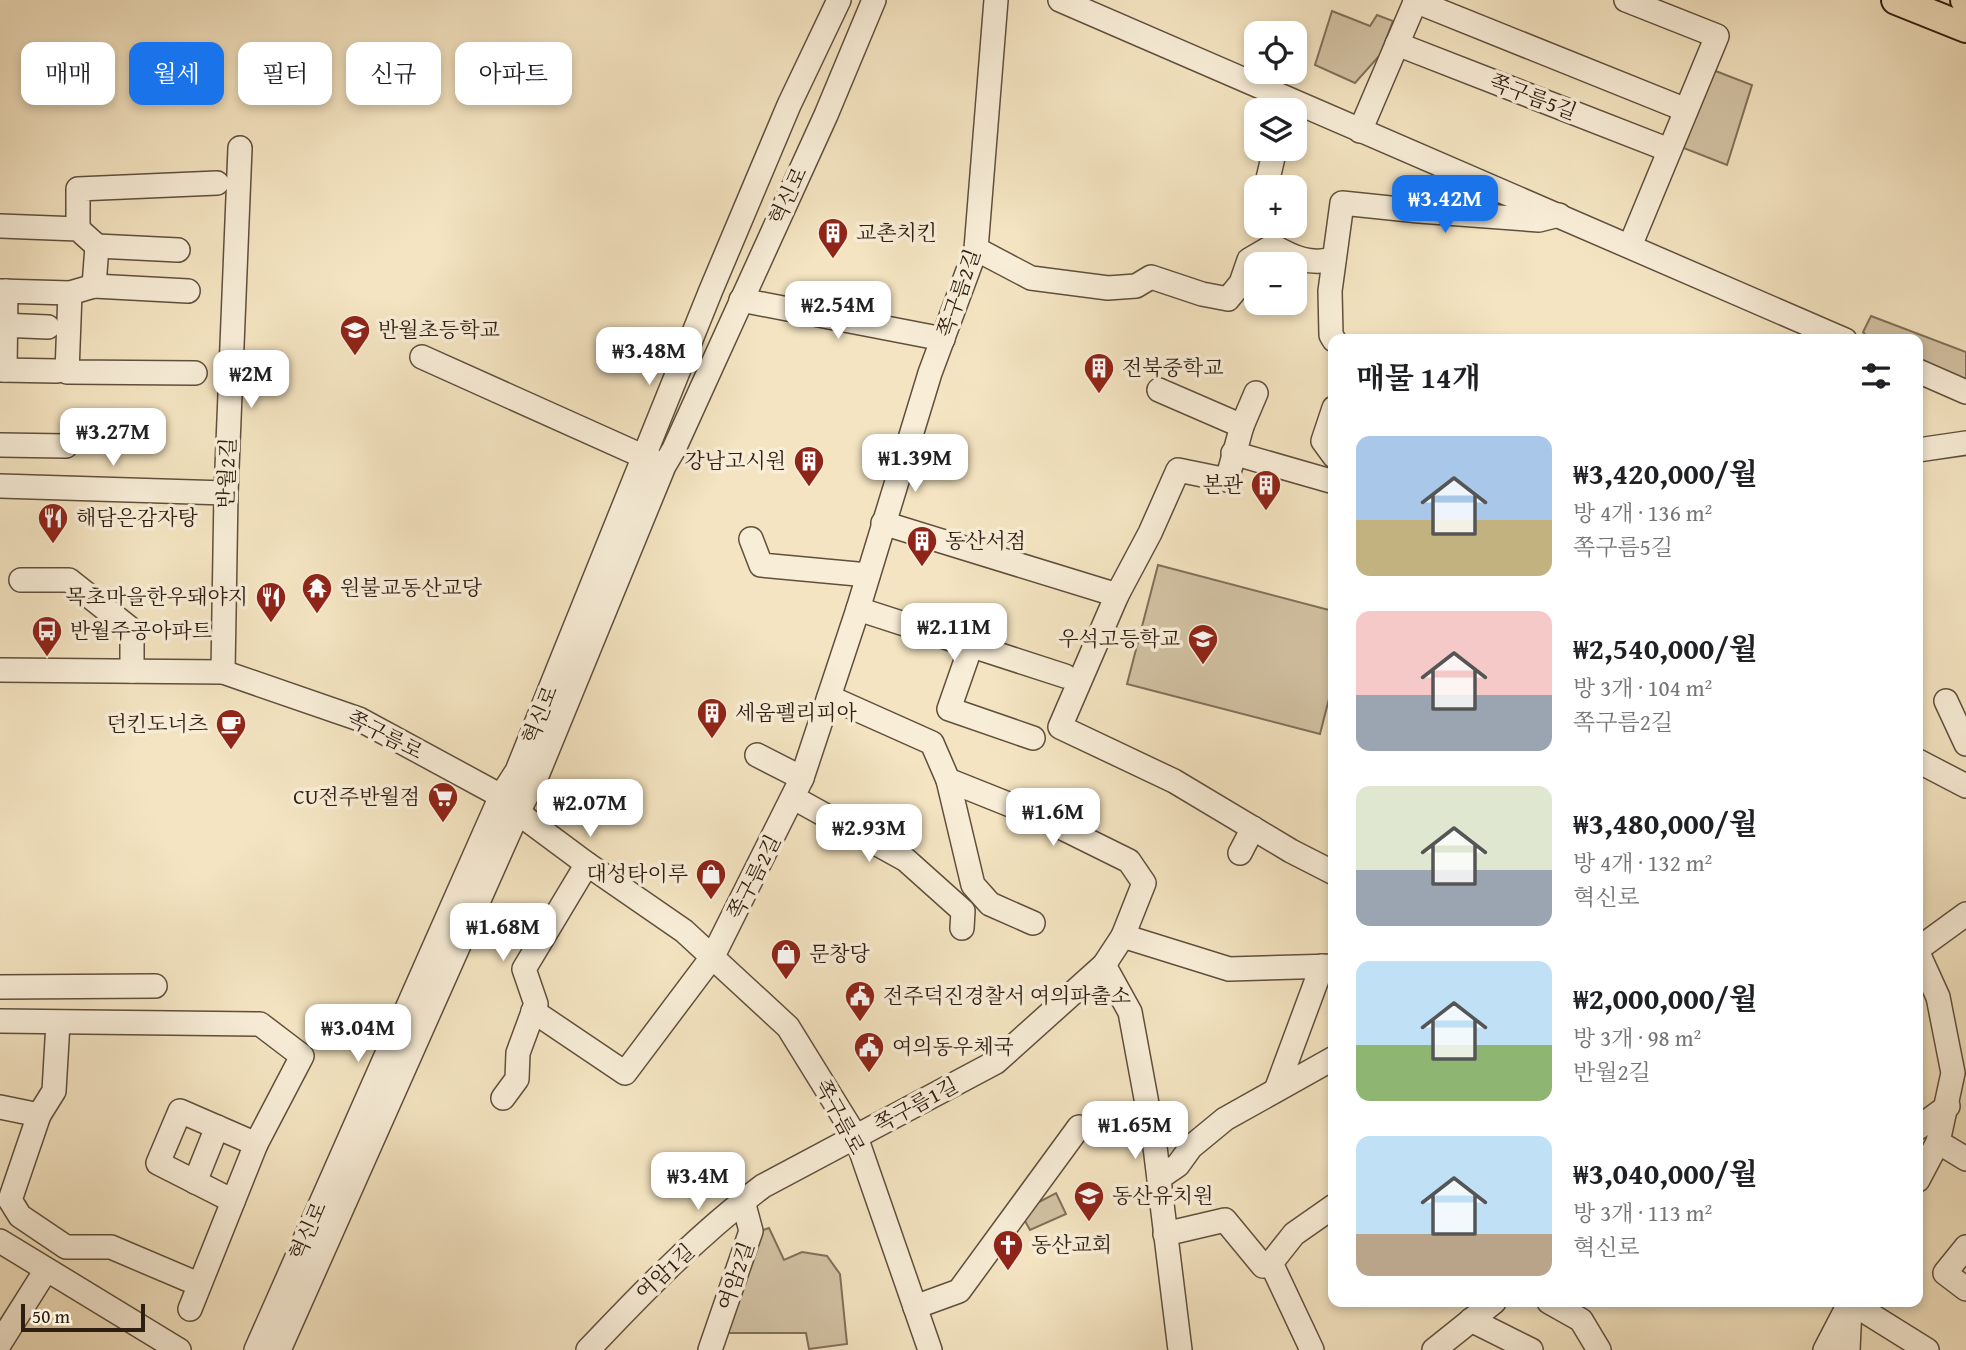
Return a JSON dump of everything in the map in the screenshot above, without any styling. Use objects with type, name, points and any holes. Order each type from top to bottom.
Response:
[{"type":"main road","points":[[1896,0],[1966,28]]},
{"type":"street","name":"혁신로","points":[[654,462],[674,449],[874,0]]},
{"type":"street","name":"쪽구름2길","points":[[713,956],[798,788],[858,609],[930,373],[976,249],[996,0]]},
{"type":"street","points":[[1060,0],[1097,8],[1274,98]]},
{"type":"street","points":[[1626,0],[1717,36],[1630,246]]},
{"type":"street","name":"혁신로","points":[[256,1350],[510,803],[536,778],[763,166],[836,1]]},
{"type":"street","points":[[1360,131],[1416,1],[1686,110]]},
{"type":"street","name":"쪽구름5길","points":[[1397,44],[1669,150]]},
{"type":"street","points":[[1307,112],[1360,131],[1560,215],[1831,334]]},
{"type":"street","name":"반월2길","points":[[223,672],[226,493],[240,148]]},
{"type":"street","points":[[78,229],[78,188],[218,183]]},
{"type":"street","points":[[1331,334],[1330,291],[1342,202],[1538,220],[1560,215]]},
{"type":"street","points":[[0,226],[78,229],[97,246],[178,250]]},
{"type":"street","points":[[976,249],[1031,278],[1108,288],[1136,286],[1151,276],[1202,294],[1228,299],[1241,283],[1249,260],[1269,238]]},
{"type":"street","points":[[1273,238],[1291,256],[1318,263],[1334,259]]},
{"type":"street","points":[[94,286],[97,246]]},
{"type":"street","points":[[57,371],[2,370],[3,291],[70,293],[94,286],[188,291]]},
{"type":"street","points":[[70,293],[67,372],[195,373]]},
{"type":"street","points":[[741,300],[943,339]]},
{"type":"street","points":[[3,325],[48,327]]},
{"type":"street","points":[[422,357],[654,462]]},
{"type":"street","points":[[1923,373],[1966,392]]},
{"type":"street","points":[[1159,390],[1242,426]]},
{"type":"street","points":[[1256,393],[1242,426],[1227,480],[1178,470],[1150,533],[1117,595],[1060,727],[1174,781],[1328,870]]},
{"type":"street","points":[[1328,426],[1323,441],[1328,448]]},
{"type":"street","points":[[1923,449],[1964,440]]},
{"type":"street","points":[[0,445],[66,446]]},
{"type":"street","points":[[1233,453],[1328,480]]},
{"type":"street","points":[[0,486],[226,493]]},
{"type":"street","points":[[883,523],[1117,595]]},
{"type":"street","points":[[751,539],[761,565],[868,575]]},
{"type":"street","points":[[21,580],[69,580],[132,630],[132,671]]},
{"type":"street","points":[[858,609],[1065,676]]},
{"type":"street","points":[[971,646],[949,709],[1033,738]]},
{"type":"street","name":"쪽구름로","points":[[0,670],[223,672],[359,719],[510,803],[529,821],[587,864],[684,931],[788,1027],[856,1137],[930,1350]]},
{"type":"street","points":[[829,698],[932,743],[948,780],[973,885],[990,904],[1033,923]]},
{"type":"street","points":[[1947,701],[1966,744]]},
{"type":"street","points":[[757,755],[798,788],[906,860],[963,911],[962,928]]},
{"type":"street","points":[[1923,764],[1966,786]]},
{"type":"street","name":"쪽구름1길","points":[[856,1137],[996,1062],[1104,965],[1123,936],[1144,883],[1129,860],[1038,816],[948,780]]},
{"type":"street","name":"혁신로","points":[[279,1350],[510,803]]},
{"type":"street","points":[[1240,853],[1253,828]]},
{"type":"street","points":[[503,1098],[517,1079],[519,1053],[536,1004],[524,969],[587,864]]},
{"type":"street","points":[[1923,947],[1966,914]]},
{"type":"street","points":[[1123,936],[1229,969],[1328,966],[1276,1090]]},
{"type":"street","points":[[533,1011],[625,1073],[713,956]]},
{"type":"street","points":[[1923,963],[1938,998],[1953,1073],[1948,1106],[1938,1142],[1923,1170]]},
{"type":"street","points":[[1104,965],[1130,1012],[1155,1147],[1180,1350]]},
{"type":"street","points":[[0,987],[155,986]]},
{"type":"street","points":[[0,1021],[260,1024],[302,1056],[256,1144],[190,1309]]},
{"type":"street","points":[[58,1023],[54,1091],[9,1176],[10,1200],[20,1216],[66,1247],[111,1247],[198,1284]]},
{"type":"street","points":[[1159,1178],[1178,1165],[1191,1147],[1225,1119],[1328,1061]]},
{"type":"street","points":[[1923,1124],[1948,1106]]},
{"type":"street","points":[[0,1107],[39,1115]]},
{"type":"street","points":[[233,1201],[158,1163],[180,1111],[256,1144]]},
{"type":"street","points":[[195,1182],[217,1127]]},
{"type":"street","points":[[915,1307],[959,1291],[1079,1127]]},
{"type":"street","name":"여암1길","points":[[588,1350],[645,1289],[763,1186],[856,1137]]},
{"type":"street","points":[[1938,1142],[1966,1159]]},
{"type":"street","name":"여암2길","points":[[710,1350],[751,1231],[743,1202]]},
{"type":"street","points":[[1166,1234],[1225,1220],[1263,1266],[1271,1263],[1294,1234],[1328,1210]]},
{"type":"street","points":[[0,1241],[179,1350]]},
{"type":"street","points":[[1966,1247],[1945,1273],[1966,1289]]},
{"type":"street","points":[[1271,1263],[1312,1350]]},
{"type":"street","points":[[3,1332],[46,1270]]},
{"type":"street","points":[[1434,1350],[1488,1307]]},
{"type":"street","points":[[1558,1307],[1581,1320],[1599,1350]]},
{"type":"street","points":[[1825,1350],[1847,1307]]},
{"type":"street","points":[[1848,1350],[1850,1307]]},
{"type":"street","points":[[1858,1307],[1927,1350]]},
{"type":"street","points":[[1471,1320],[1531,1350]]},
{"type":"shaded area","points":[[1332,11],[1370,26],[1377,15],[1393,21],[1380,55],[1355,83],[1315,65]]},
{"type":"shaded area","points":[[1713,70],[1752,85],[1727,165],[1681,147]]},
{"type":"shaded area","points":[[1871,316],[1918,334],[1865,334],[1863,332]]},
{"type":"shaded area","points":[[1923,336],[1966,352],[1966,380],[1923,363]]},
{"type":"shaded area","points":[[1158,565],[1328,610],[1328,703],[1320,734],[1127,684]]},
{"type":"shaded area","points":[[1056,1193],[1066,1214],[1030,1230],[1020,1212]]},
{"type":"shaded area","points":[[769,1228],[784,1260],[802,1252],[827,1256],[840,1274],[847,1344],[809,1349],[806,1333],[720,1333],[754,1233]]},
{"type":"place","name":"교촌치킨","points":[[833,260]]},
{"type":"place","name":"반월초등학교","points":[[355,357]]},
{"type":"place","name":"전북중학교","points":[[1099,395]]},
{"type":"place","name":"강남고시원","points":[[809,488]]},
{"type":"place","name":"본관","points":[[1266,512]]},
{"type":"place","name":"해담은감자탕","points":[[53,545]]},
{"type":"place","name":"동산서점","points":[[922,568]]},
{"type":"place","name":"원불교동산교당","points":[[317,615]]},
{"type":"place","name":"목초마을한우돼야지","points":[[271,624]]},
{"type":"place","name":"반월주공아파트","points":[[47,658]]},
{"type":"place","name":"우석고등학교","points":[[1203,666]]},
{"type":"place","name":"세움펠리피아","points":[[712,740]]},
{"type":"place","name":"던킨도너츠","points":[[231,751]]},
{"type":"place","name":"CU전주반월점","points":[[443,824]]},
{"type":"place","name":"대성타이루","points":[[711,901]]},
{"type":"place","name":"문창당","points":[[786,981]]},
{"type":"place","name":"전주덕진경찰서 여의파출소","points":[[860,1023]]},
{"type":"place","name":"여의동우체국","points":[[869,1074]]},
{"type":"place","name":"동산유치원","points":[[1089,1223]]},
{"type":"place","name":"동산교회","points":[[1008,1272]]}]
